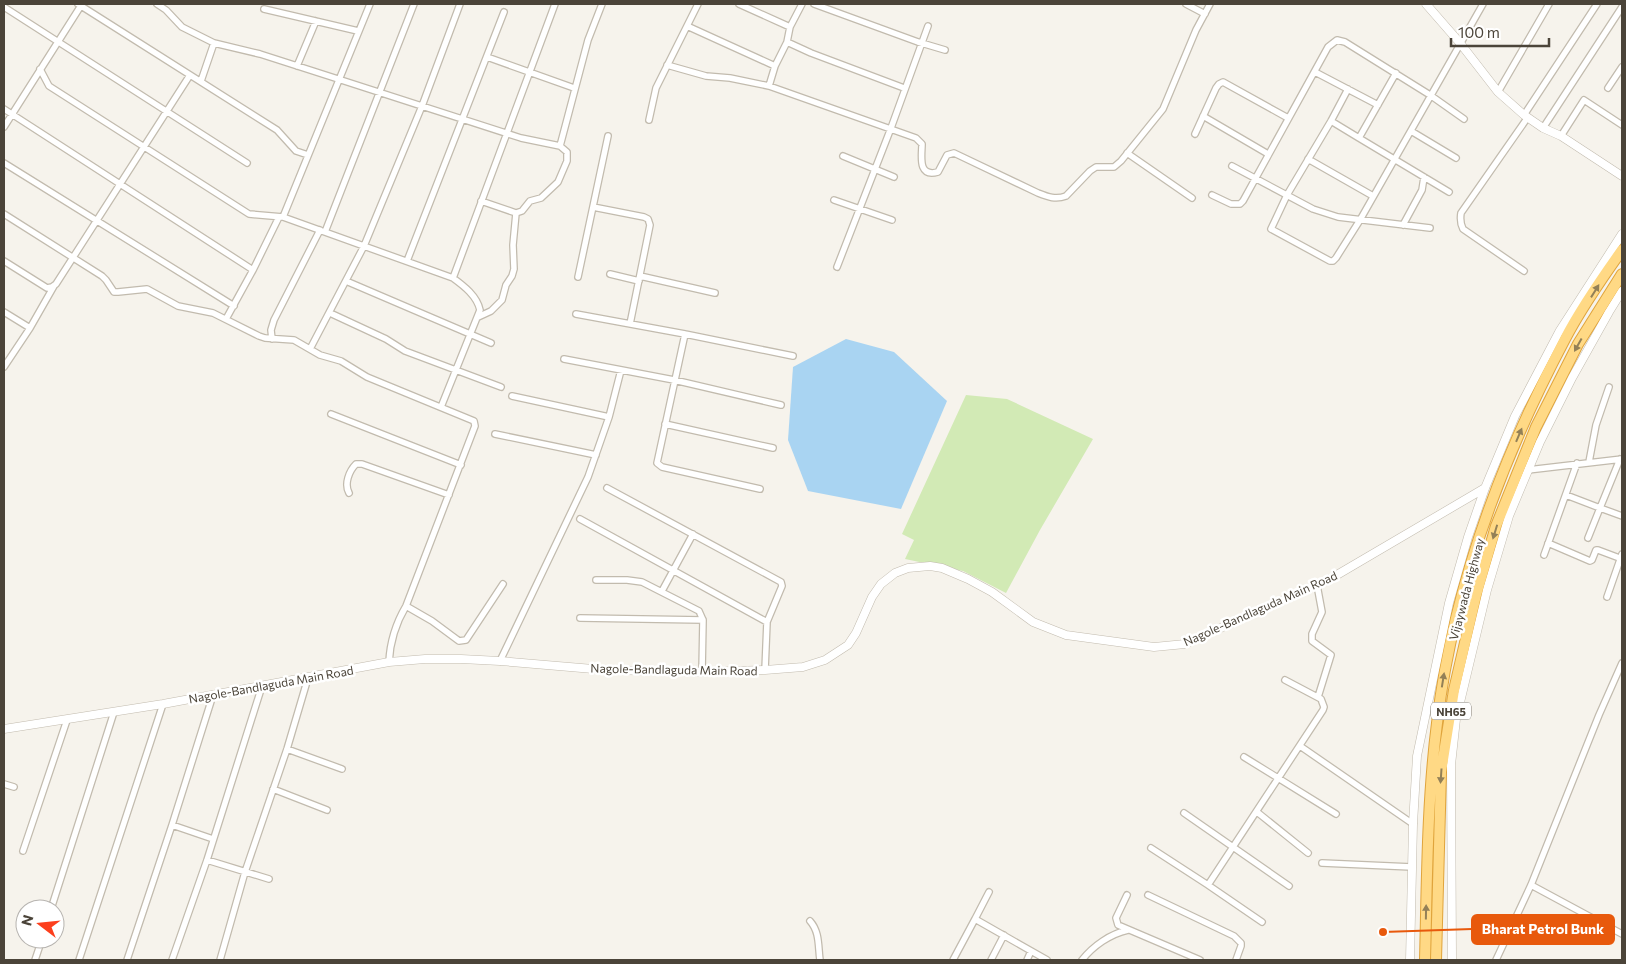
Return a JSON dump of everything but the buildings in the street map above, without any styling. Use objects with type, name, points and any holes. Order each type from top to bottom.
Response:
[{"type":"highway","name":"Vijaywada Highway","points":[[1425,960],[1431,771],[1446,667],[1459,606],[1476,545],[1500,480],[1525,421],[1566,337],[1622,250]]},
{"type":"highway","name":"Vijaywada Highway","points":[[1436,960],[1441,772],[1454,690],[1476,595],[1496,526],[1536,427],[1578,344],[1622,274]]},
{"type":"street","points":[[4,128],[80,4],[277,130],[296,151],[308,155]]},
{"type":"street","points":[[157,4],[166,10],[182,27],[214,43],[297,66],[521,138],[560,146],[568,152],[567,161],[558,182],[541,198],[530,201],[522,211],[516,213],[481,202]]},
{"type":"street","points":[[226,319],[281,217],[370,4]]},
{"type":"street","points":[[272,338],[271,330],[274,320],[322,231],[380,92],[414,4]]},
{"type":"street","points":[[310,349],[364,246],[422,106],[460,4]]},
{"type":"street","points":[[453,278],[555,4]]},
{"type":"street","points":[[560,146],[588,40],[602,4]]},
{"type":"street","points":[[649,120],[656,88],[698,4]]},
{"type":"street","points":[[739,4],[790,27]]},
{"type":"street","points":[[769,86],[775,66],[787,42],[790,27],[802,4]]},
{"type":"street","points":[[814,4],[945,50]]},
{"type":"street","points":[[1186,4],[1205,14]]},
{"type":"street","points":[[667,65],[706,76],[730,78],[769,86],[891,128],[920,141],[922,144],[921,162],[928,172],[938,172],[947,155],[954,154],[1038,193],[1056,199],[1066,196],[1096,167],[1114,167],[1163,109],[1196,30],[1210,4]]},
{"type":"street","points":[[1426,4],[1460,43],[1498,92],[1543,128],[1561,136],[1622,176]]},
{"type":"street","points":[[1348,89],[1287,194],[1272,229],[1330,261],[1336,258],[1360,220],[1483,4]]},
{"type":"street","points":[[1498,92],[1549,4]]},
{"type":"street","points":[[1524,271],[1463,229],[1460,224],[1461,213],[1526,116],[1597,4]]},
{"type":"street","points":[[4,7],[247,163]]},
{"type":"street","points":[[1543,128],[1622,7]]},
{"type":"street","points":[[264,9],[358,32]]},
{"type":"street","points":[[407,261],[504,12]]},
{"type":"street","points":[[1616,16],[1622,20]]},
{"type":"street","points":[[297,66],[316,21]]},
{"type":"street","points":[[687,26],[775,66]]},
{"type":"street","points":[[837,267],[928,26]]},
{"type":"street","points":[[1212,195],[1231,204],[1240,204],[1328,47],[1337,40],[1345,42],[1396,73],[1464,119]]},
{"type":"street","points":[[787,42],[904,88]]},
{"type":"street","points":[[201,81],[214,43]]},
{"type":"street","points":[[487,57],[574,88]]},
{"type":"street","points":[[1608,88],[1622,67]]},
{"type":"street","points":[[40,69],[49,86],[249,214],[281,217],[453,278],[462,285],[478,302],[480,310],[441,407]]},
{"type":"street","points":[[1315,72],[1378,105]]},
{"type":"street","points":[[1359,138],[1396,73]]},
{"type":"street","points":[[4,367],[190,74]]},
{"type":"street","points":[[1195,134],[1218,84],[1223,82],[1288,118]]},
{"type":"street","points":[[1561,136],[1584,100],[1622,125]]},
{"type":"street","points":[[4,109],[253,270]]},
{"type":"street","points":[[1203,116],[1268,154]]},
{"type":"street","points":[[1331,121],[1449,192]]},
{"type":"street","points":[[1411,131],[1456,158]]},
{"type":"street","points":[[578,277],[608,136]]},
{"type":"street","points":[[1127,152],[1192,198]]},
{"type":"street","points":[[843,156],[894,177]]},
{"type":"street","points":[[1308,159],[1373,196]]},
{"type":"street","points":[[4,163],[234,306]]},
{"type":"street","points":[[1232,166],[1313,209],[1338,217],[1430,228]]},
{"type":"street","points":[[1403,225],[1422,190],[1424,177]]},
{"type":"street","points":[[834,200],[892,220]]},
{"type":"street","points":[[594,207],[648,219],[650,225],[630,324]]},
{"type":"street","points":[[478,317],[491,311],[502,300],[506,286],[512,276],[514,269],[513,245],[516,213]]},
{"type":"street","points":[[4,214],[106,280],[114,292],[147,289],[178,306],[213,313],[259,336],[294,340],[320,356],[341,361],[367,377],[474,421],[476,426],[406,606],[396,625],[390,647],[389,662]]},
{"type":"street","points":[[1410,960],[1413,824],[1417,756],[1449,603],[1468,537],[1485,488],[1515,416],[1558,332],[1622,234]]},
{"type":"street","points":[[4,261],[42,286],[47,288],[54,286]]},
{"type":"street","points":[[610,274],[715,293]]},
{"type":"street","points":[[346,281],[491,343]]},
{"type":"street","points":[[1452,960],[1451,766],[1456,719],[1487,590],[1509,516],[1540,442],[1572,378],[1622,292]]},
{"type":"street","points":[[4,312],[30,328]]},
{"type":"street","points":[[330,313],[386,339],[405,351],[501,388]]},
{"type":"street","points":[[576,314],[793,356]]},
{"type":"street","points":[[684,334],[656,463],[659,466],[760,488]]},
{"type":"street","points":[[564,359],[674,380],[781,405]]},
{"type":"street","points":[[500,661],[574,506],[596,455],[609,417],[621,370]]},
{"type":"street","points":[[1589,462],[1596,425],[1609,387]]},
{"type":"street","points":[[512,396],[609,417]]},
{"type":"street","points":[[331,414],[461,465]]},
{"type":"street","points":[[665,424],[773,448]]},
{"type":"street","points":[[495,434],[596,455]]},
{"type":"street","points":[[1528,470],[1621,459],[1588,538]]},
{"type":"street","points":[[1544,556],[1577,463]]},
{"type":"street","points":[[349,493],[346,485],[352,468],[356,464],[362,464],[449,495]]},
{"type":"street","points":[[607,488],[781,582],[782,586],[767,622],[765,670]]},
{"type":"street","name":"Nagole-Bandlaguda Main Road","points":[[4,729],[163,704],[389,662],[424,659],[500,661],[605,670],[702,672],[803,667],[825,660],[848,646],[881,584],[896,574],[918,566],[942,568],[968,579],[992,592],[1032,622],[1066,635],[1154,647],[1185,644],[1330,579],[1485,488]]},
{"type":"street","points":[[1566,495],[1622,516]]},
{"type":"street","points":[[580,519],[767,622]]},
{"type":"street","points":[[662,592],[692,534]]},
{"type":"street","points":[[1548,543],[1590,561],[1598,550],[1622,557],[1606,596]]},
{"type":"street","points":[[596,580],[636,581],[699,611],[703,620],[702,672]]},
{"type":"street","points":[[406,606],[432,621],[459,641],[466,640],[503,584]]},
{"type":"street","points":[[1316,585],[1322,612],[1312,634],[1312,641],[1332,654],[1318,697]]},
{"type":"street","points":[[580,618],[703,620]]},
{"type":"street","points":[[1496,960],[1531,885],[1622,662]]},
{"type":"street","points":[[220,960],[245,872],[287,749],[308,678]]},
{"type":"street","points":[[1208,885],[1323,710],[1323,702],[1318,697],[1285,680]]},
{"type":"street","points":[[172,960],[262,686]]},
{"type":"street","points":[[127,960],[213,695]]},
{"type":"street","points":[[79,960],[163,704]]},
{"type":"street","points":[[54,899],[114,712]]},
{"type":"street","points":[[23,852],[67,720]]},
{"type":"street","points":[[1300,746],[1413,824]]},
{"type":"street","points":[[287,749],[342,769]]},
{"type":"street","points":[[1244,757],[1336,814]]},
{"type":"street","points":[[4,784],[14,787]]},
{"type":"street","points":[[273,790],[327,810]]},
{"type":"street","points":[[1257,812],[1308,853]]},
{"type":"street","points":[[1184,813],[1289,886]]},
{"type":"street","points":[[172,825],[213,839]]},
{"type":"street","points":[[1151,848],[1262,922]]},
{"type":"street","points":[[206,860],[268,879]]},
{"type":"street","points":[[1322,863],[1412,867]]},
{"type":"street","points":[[1531,885],[1622,934]]},
{"type":"street","points":[[953,960],[989,892]]},
{"type":"street","points":[[1127,895],[1116,918],[1118,925],[1200,960]]},
{"type":"street","points":[[1148,895],[1205,921],[1238,939],[1241,946],[1236,960]]},
{"type":"street","points":[[975,919],[1047,960]]},
{"type":"street","points":[[810,922],[817,933],[820,960]]},
{"type":"street","points":[[1082,960],[1099,944],[1115,934],[1128,930]]},
{"type":"street","points":[[991,960],[1004,935]]},
{"type":"street","points":[[1027,960],[1031,951]]},
{"type":"green space","points":[[966,395],[1007,399],[1093,439],[1006,593],[963,571],[905,559],[914,540],[902,534]]},
{"type":"water","points":[[846,339],[894,352],[947,401],[901,509],[808,491],[788,440],[793,367]]},
{"type":"place","name":"Bharat Petrol Bunk","points":[[1383,932]]}]
